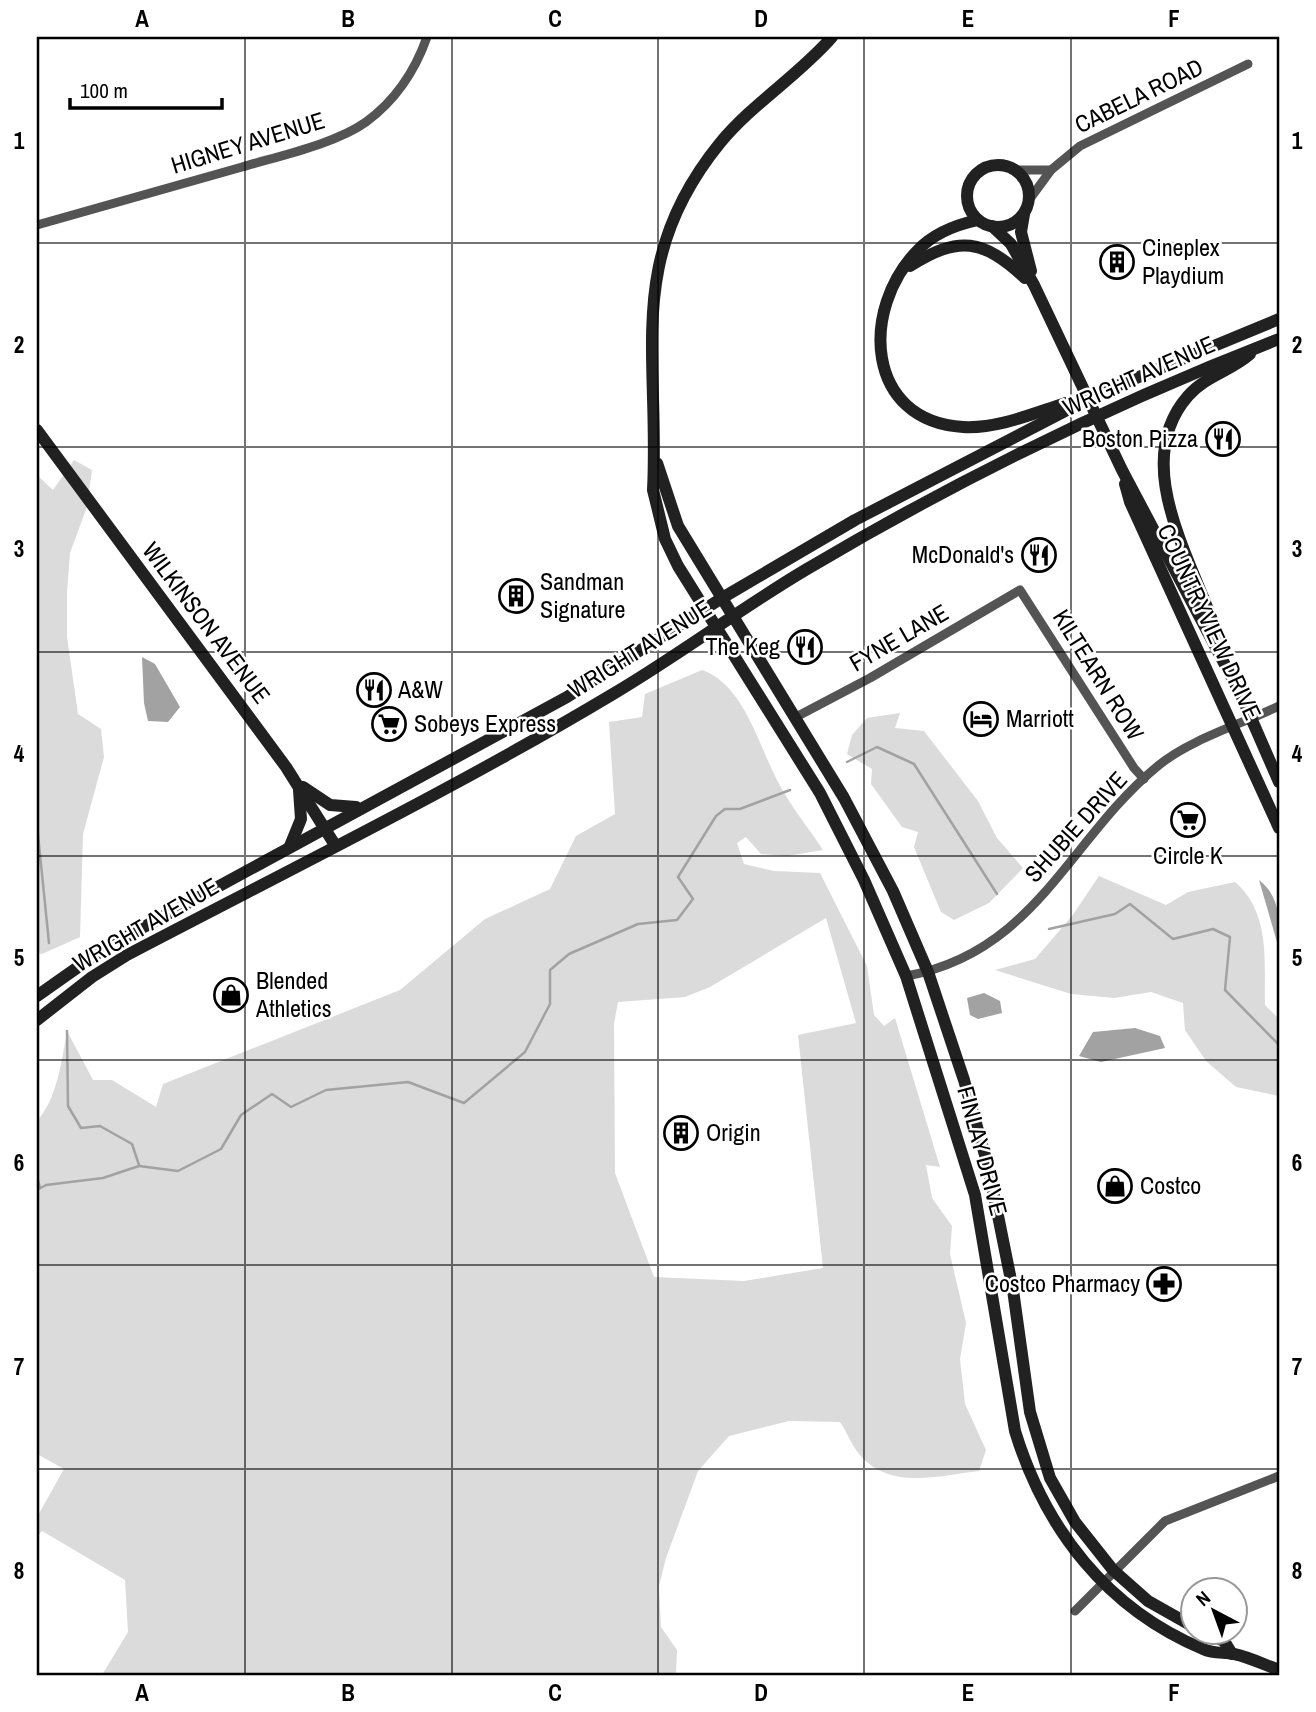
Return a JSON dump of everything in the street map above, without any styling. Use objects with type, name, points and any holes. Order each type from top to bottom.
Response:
[{"type":"street","name":"HIGNEY AVENUE","points":[[37,225],[271,158],[347,133],[364,123],[393,97],[417,62],[428,37]]},
{"type":"street","name":"FINLAY DRIVE","points":[[832,37],[722,142],[678,209],[657,270],[652,302],[653,490],[662,530],[678,566],[824,800],[857,865],[906,976],[975,1195],[989,1265],[1007,1395],[1020,1448],[1033,1481],[1057,1527],[1102,1583],[1136,1612],[1170,1633],[1217,1654],[1232,1654],[1279,1671]]},
{"type":"street","name":"CABELA ROAD","points":[[1027,206],[1051,170],[1080,146],[1248,64]]},
{"type":"street","points":[[1016,170],[1027,184],[1027,206],[1007,226],[992,226],[978,219],[972,212],[967,193],[976,175],[993,165],[1016,170],[1051,170]]},
{"type":"street","name":"COUNTRYVIEW DRIVE","points":[[1027,206],[1021,232],[1034,285]]},
{"type":"street","points":[[978,219],[953,226],[935,236],[917,251],[902,271],[883,313],[879,346],[886,378],[914,411],[947,425],[984,427],[1074,403]]},
{"type":"street","name":"COUNTRYVIEW DRIVE","points":[[992,226],[1011,244],[1034,285],[1122,470],[1228,671],[1279,782]]},
{"type":"street","points":[[902,271],[929,253],[961,244],[993,251],[1034,285]]},
{"type":"street","name":"WRIGHT AVENUE","points":[[37,996],[98,953],[568,697],[722,598],[855,520],[1074,403],[1279,319]]},
{"type":"street","name":"WRIGHT AVENUE","points":[[37,1020],[92,977],[127,955],[605,698],[715,626],[863,538],[1108,410],[1279,339]]},
{"type":"street","points":[[1228,671],[1221,646],[1190,569],[1168,493],[1163,464],[1166,436],[1175,413],[1190,393],[1209,379],[1237,365],[1257,348]]},
{"type":"street","name":"WILKINSON AVENUE","points":[[37,430],[297,783],[335,845]]},
{"type":"street","name":"FINLAY DRIVE","points":[[654,457],[678,526],[796,717],[869,845],[928,972],[964,1080],[992,1184],[1038,1446],[1066,1508],[1113,1570],[1148,1601],[1180,1619]]},
{"type":"street","name":"COUNTRYVIEW DRIVE","points":[[1122,470],[1130,502],[1279,828]]},
{"type":"street","name":"FYNE LANE","points":[[796,717],[870,678],[1020,590]]},
{"type":"street","name":"KILTEARN ROW","points":[[1020,590],[1133,768],[1144,779]]},
{"type":"street","name":"SHUBIE DRIVE","points":[[906,976],[928,972],[1004,935],[1144,779],[1180,752],[1252,721],[1279,706]]},
{"type":"street","points":[[297,783],[330,805],[343,808],[364,806]]},
{"type":"street","points":[[289,847],[301,819],[297,783]]},
{"type":"street","points":[[1075,1611],[1113,1570],[1166,1521],[1279,1476]]},
{"type":"street","name":"FINLAY DRIVE","points":[[1227,1646],[1232,1654]]},
{"type":"shaded area","points":[[74,460],[92,470],[87,507],[70,553],[67,637],[78,714],[101,729],[104,757],[83,834],[80,937],[42,954],[37,953],[37,475],[53,490]]},
{"type":"shaded area","points":[[142,657],[155,664],[180,707],[168,722],[148,721],[144,703]]},
{"type":"shaded area","points":[[702,670],[716,677],[739,701],[781,787],[823,850],[787,856],[761,854],[746,837],[737,843],[744,864],[774,871],[820,873],[867,966],[874,1015],[884,1026],[895,1018],[940,1167],[926,1165],[932,1198],[952,1226],[950,1254],[966,1323],[960,1359],[965,1404],[986,1450],[979,1471],[915,1478],[885,1473],[860,1455],[840,1422],[789,1421],[729,1436],[698,1471],[666,1558],[659,1586],[661,1627],[677,1650],[676,1675],[102,1675],[128,1632],[125,1580],[42,1531],[37,1537],[37,1517],[64,1469],[37,1454],[37,1121],[54,1091],[67,1031],[93,1080],[112,1080],[156,1107],[163,1084],[400,990],[485,919],[550,889],[576,836],[615,814],[609,722],[642,717],[645,694]],"holes":[[[826,918],[856,1023],[798,1035],[823,1268],[744,1281],[654,1277],[615,1173],[614,1024],[618,1002],[685,997],[710,987]]]},
{"type":"shaded area","points":[[900,713],[895,728],[924,731],[978,801],[997,838],[1023,868],[989,903],[954,920],[941,912],[914,847],[918,832],[902,827],[871,784],[872,769],[847,754],[852,735],[867,718]]},
{"type":"shaded area","points":[[1099,876],[1166,905],[1188,892],[1235,882],[1247,894],[1255,908],[1263,939],[1265,1005],[1279,1019],[1279,1096],[1236,1087],[1206,1061],[1185,1030],[1183,1003],[1151,992],[1114,998],[1071,994],[995,970],[1035,959],[1072,916]]},
{"type":"shaded area","points":[[1259,880],[1272,895],[1278,912],[1279,949]]},
{"type":"shaded area","points":[[984,993],[1000,1001],[1002,1013],[978,1019],[970,1015],[967,998]]},
{"type":"shaded area","points":[[1135,1028],[1160,1036],[1165,1048],[1101,1062],[1079,1056],[1093,1032]]},
{"type":"waterway","points":[[847,762],[877,747],[914,764],[997,894]]},
{"type":"waterway","points":[[37,768],[37,796]]},
{"type":"waterway","points":[[37,1190],[46,1185],[103,1178],[139,1166],[178,1171],[221,1149],[241,1115],[272,1094],[291,1107],[326,1090],[408,1082],[464,1103],[525,1052],[550,1004],[550,970],[569,954],[638,924],[677,920],[693,899],[678,877],[716,816],[725,809],[740,809],[790,790]]},
{"type":"waterway","points":[[37,825],[49,943]]},
{"type":"waterway","points":[[1049,929],[1115,914],[1130,904],[1173,939],[1213,929],[1230,937],[1225,990],[1279,1045]]},
{"type":"waterway","points":[[67,1031],[68,1106],[81,1128],[100,1126],[132,1144],[139,1165]]},
{"type":"waterway","points":[[37,1176],[40,1188]]},
{"type":"place","name":"Cineplex Playdium","points":[[1117,262]]},
{"type":"place","name":"Boston Pizza","points":[[1223,439]]},
{"type":"place","name":"McDonald's","points":[[1039,555]]},
{"type":"place","name":"Sandman Signature","points":[[516,596]]},
{"type":"place","name":"The Keg","points":[[805,647]]},
{"type":"place","name":"A&W","points":[[374,690]]},
{"type":"place","name":"Marriott","points":[[981,719]]},
{"type":"place","name":"Sobeys Express","points":[[389,724]]},
{"type":"place","name":"Circle K","points":[[1188,820]]},
{"type":"place","name":"Blended Athletics","points":[[231,995]]},
{"type":"place","name":"Origin","points":[[681,1133]]},
{"type":"place","name":"Costco","points":[[1115,1186]]},
{"type":"place","name":"Costco Pharmacy","points":[[1164,1284]]}]
